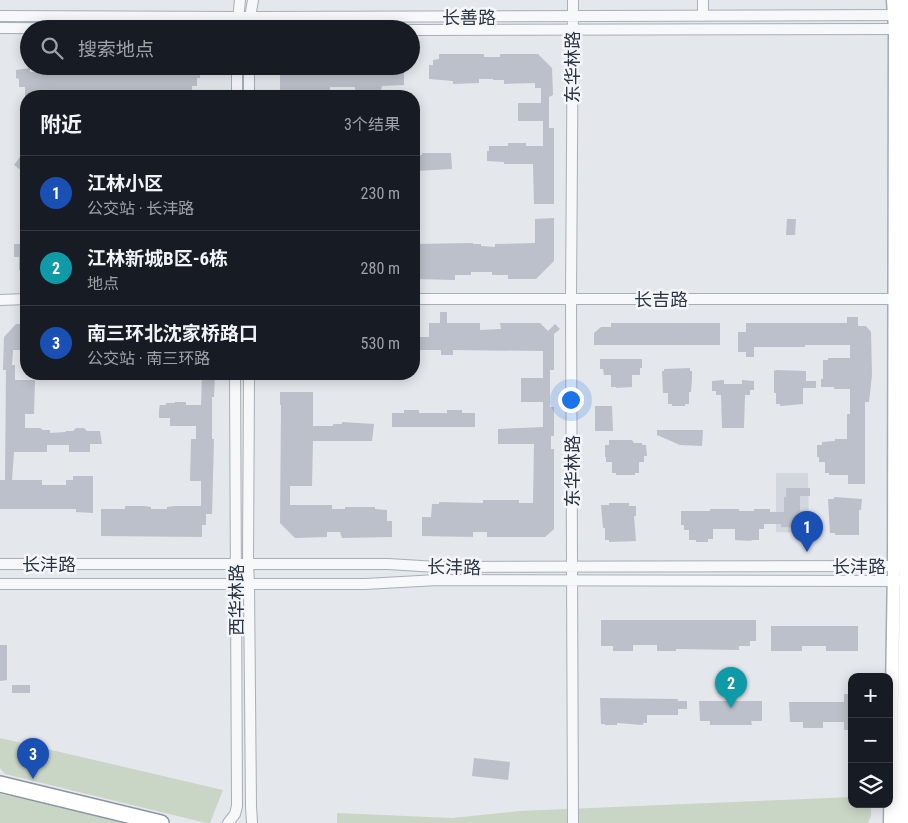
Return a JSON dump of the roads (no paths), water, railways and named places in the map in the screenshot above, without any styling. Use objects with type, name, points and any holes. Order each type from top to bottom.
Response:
[{"type":"highway","points":[[0,784],[161,823]]},
{"type":"main road","points":[[893,0],[902,16]]},
{"type":"main road","points":[[902,823],[902,16],[905,0]]},
{"type":"main road","points":[[890,823],[903,581]]},
{"type":"street","points":[[238,17],[240,0]]},
{"type":"street","points":[[250,20],[253,0]]},
{"type":"street","name":"东华林路","points":[[573,0],[571,299],[573,823]]},
{"type":"street","points":[[703,0],[703,16]]},
{"type":"street","name":"长善路","points":[[0,16],[902,16]]},
{"type":"street","points":[[0,28],[20,28]]},
{"type":"street","name":"长善路","points":[[420,30],[903,29]]},
{"type":"street","points":[[237,75],[237,90]]},
{"type":"street","points":[[249,75],[249,90]]},
{"type":"street","name":"长吉路","points":[[420,299],[903,299]]},
{"type":"street","points":[[0,300],[20,300]]},
{"type":"street","name":"西华林路","points":[[228,823],[235,814],[237,806],[235,380]]},
{"type":"street","name":"西华林路","points":[[249,380],[248,564],[250,796],[252,823]]},
{"type":"street","name":"长沣路","points":[[0,564],[388,564],[437,567],[572,568],[903,566]]},
{"type":"street","name":"长沣路","points":[[0,584],[365,584],[438,580],[903,581]]},
{"type":"place","name":"江林小区","points":[[807,552]]},
{"type":"place","name":"江林新城B区-6栋","points":[[731,708]]},
{"type":"place","name":"南三环北沈家桥路口","points":[[33,779]]}]
